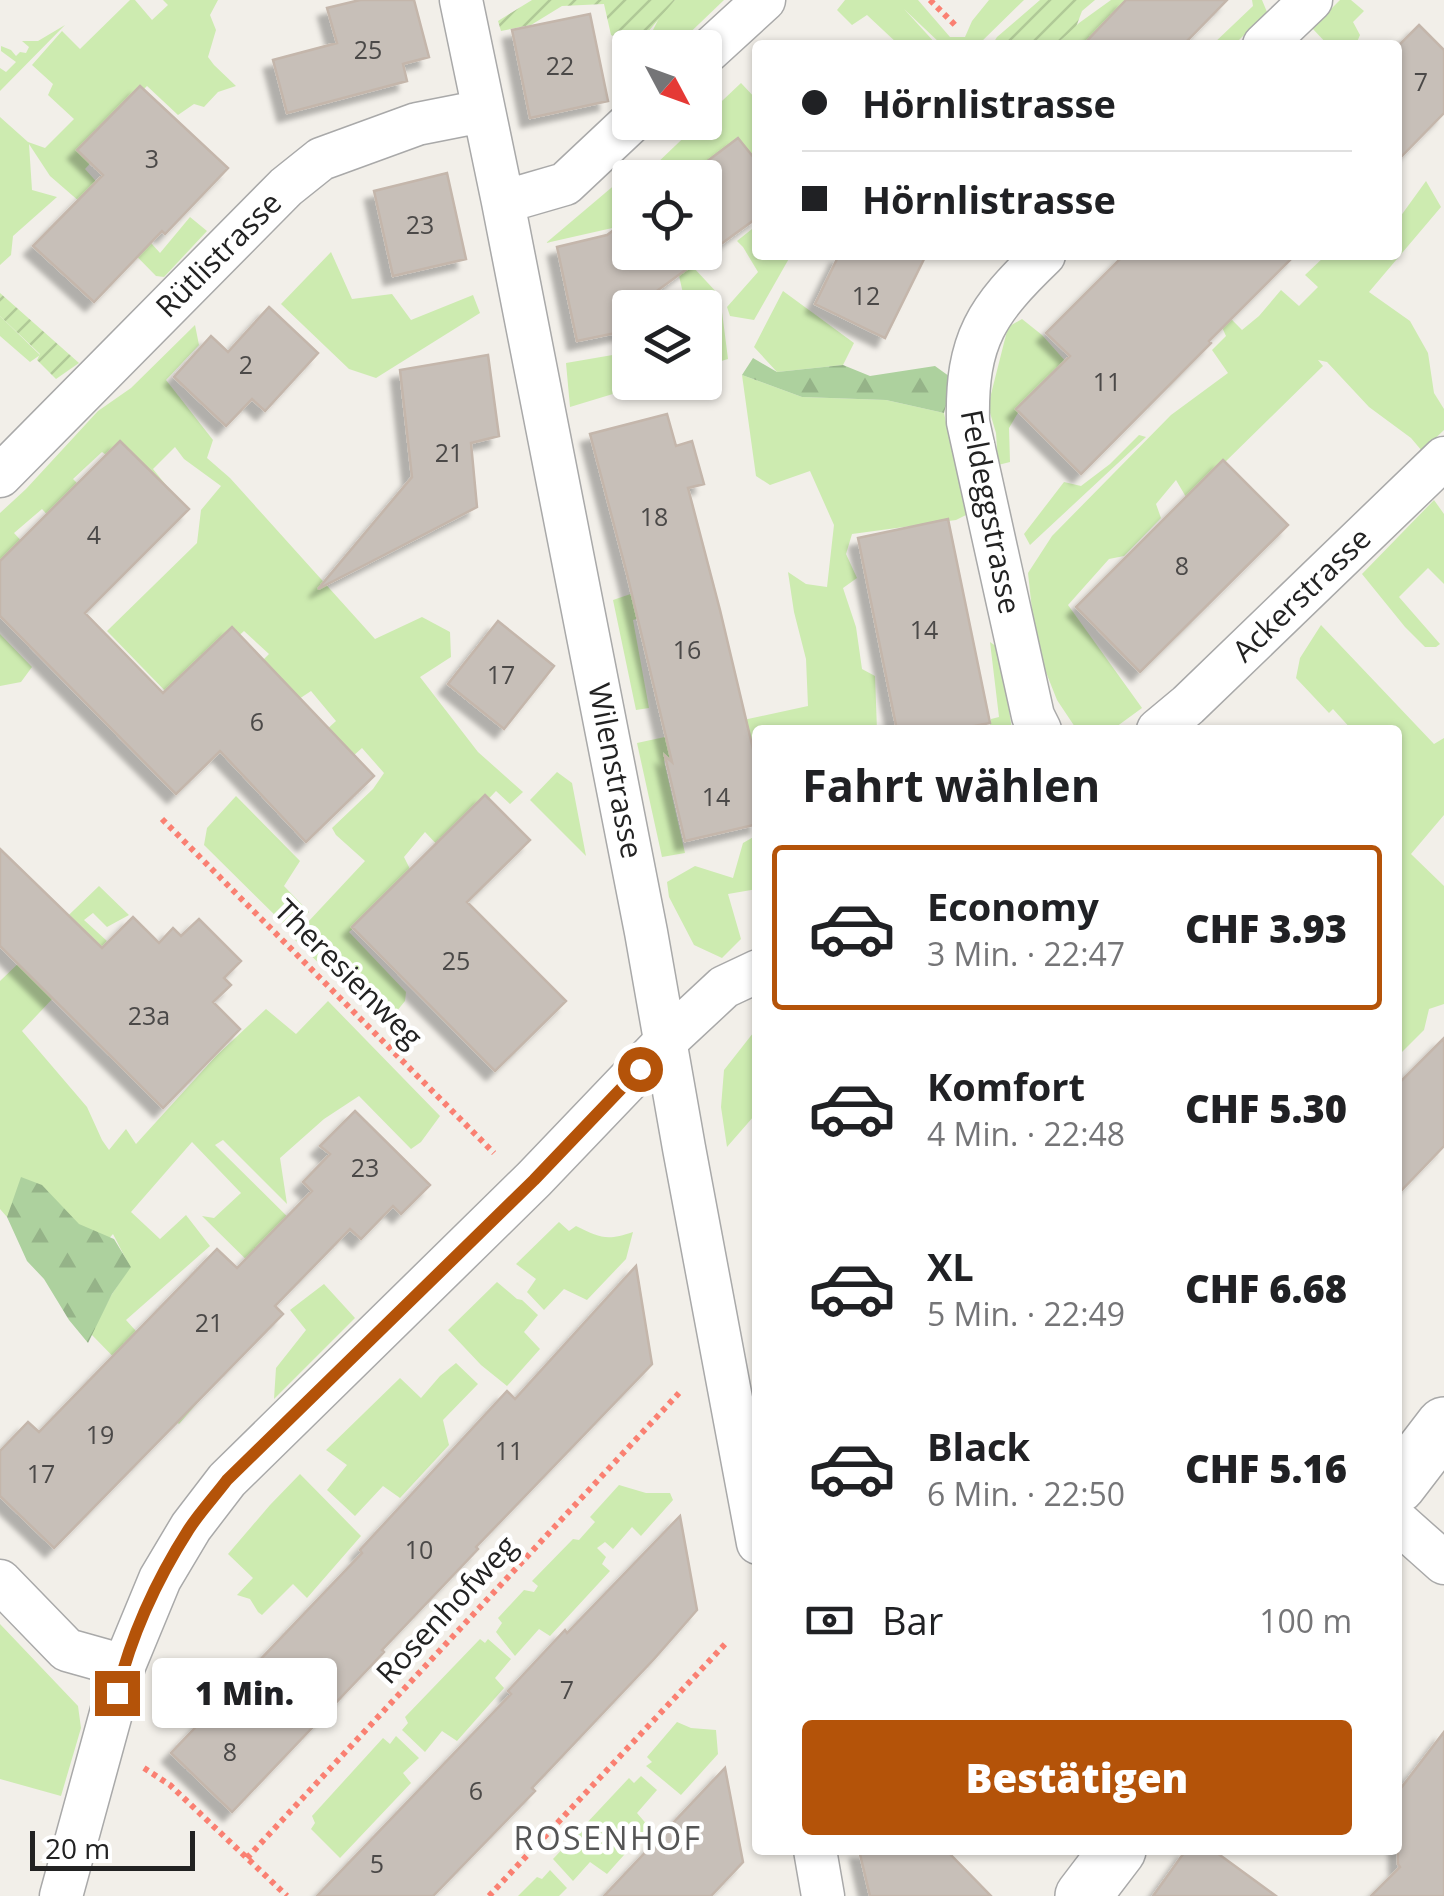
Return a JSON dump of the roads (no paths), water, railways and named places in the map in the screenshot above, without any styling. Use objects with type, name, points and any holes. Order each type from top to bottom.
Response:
[{"type":"street","name":"Wilenstrasse","points":[[461,0],[646,932],[752,1511]]},
{"type":"street","points":[[722,38],[764,0]]},
{"type":"street","points":[[1269,40],[1311,0]]},
{"type":"street","name":"Rütlistrasse","points":[[0,476],[286,187],[321,158],[417,124],[483,110]]},
{"type":"street","points":[[503,202],[565,184],[612,140]]},
{"type":"street","name":"Feldeggstrasse","points":[[1038,725],[968,422],[967,395],[971,364],[987,320],[1000,300],[1039,260]]},
{"type":"street","name":"Ackerstrasse","points":[[1164,725],[1444,458]]},
{"type":"street","points":[[61,1896],[124,1666],[160,1579],[190,1527],[227,1480],[534,1180],[665,1042],[724,987],[752,974]]},
{"type":"street","points":[[1402,1479],[1444,1426]]},
{"type":"street","points":[[1402,1525],[1444,1562]]},
{"type":"street","points":[[0,1581],[67,1650],[124,1666]]},
{"type":"street","points":[[816,1855],[823,1896]]},
{"type":"street","points":[[1083,1896],[1114,1855]]},
{"type":"district","name":"ROSENHOF","points":[[608,1839]]}]
